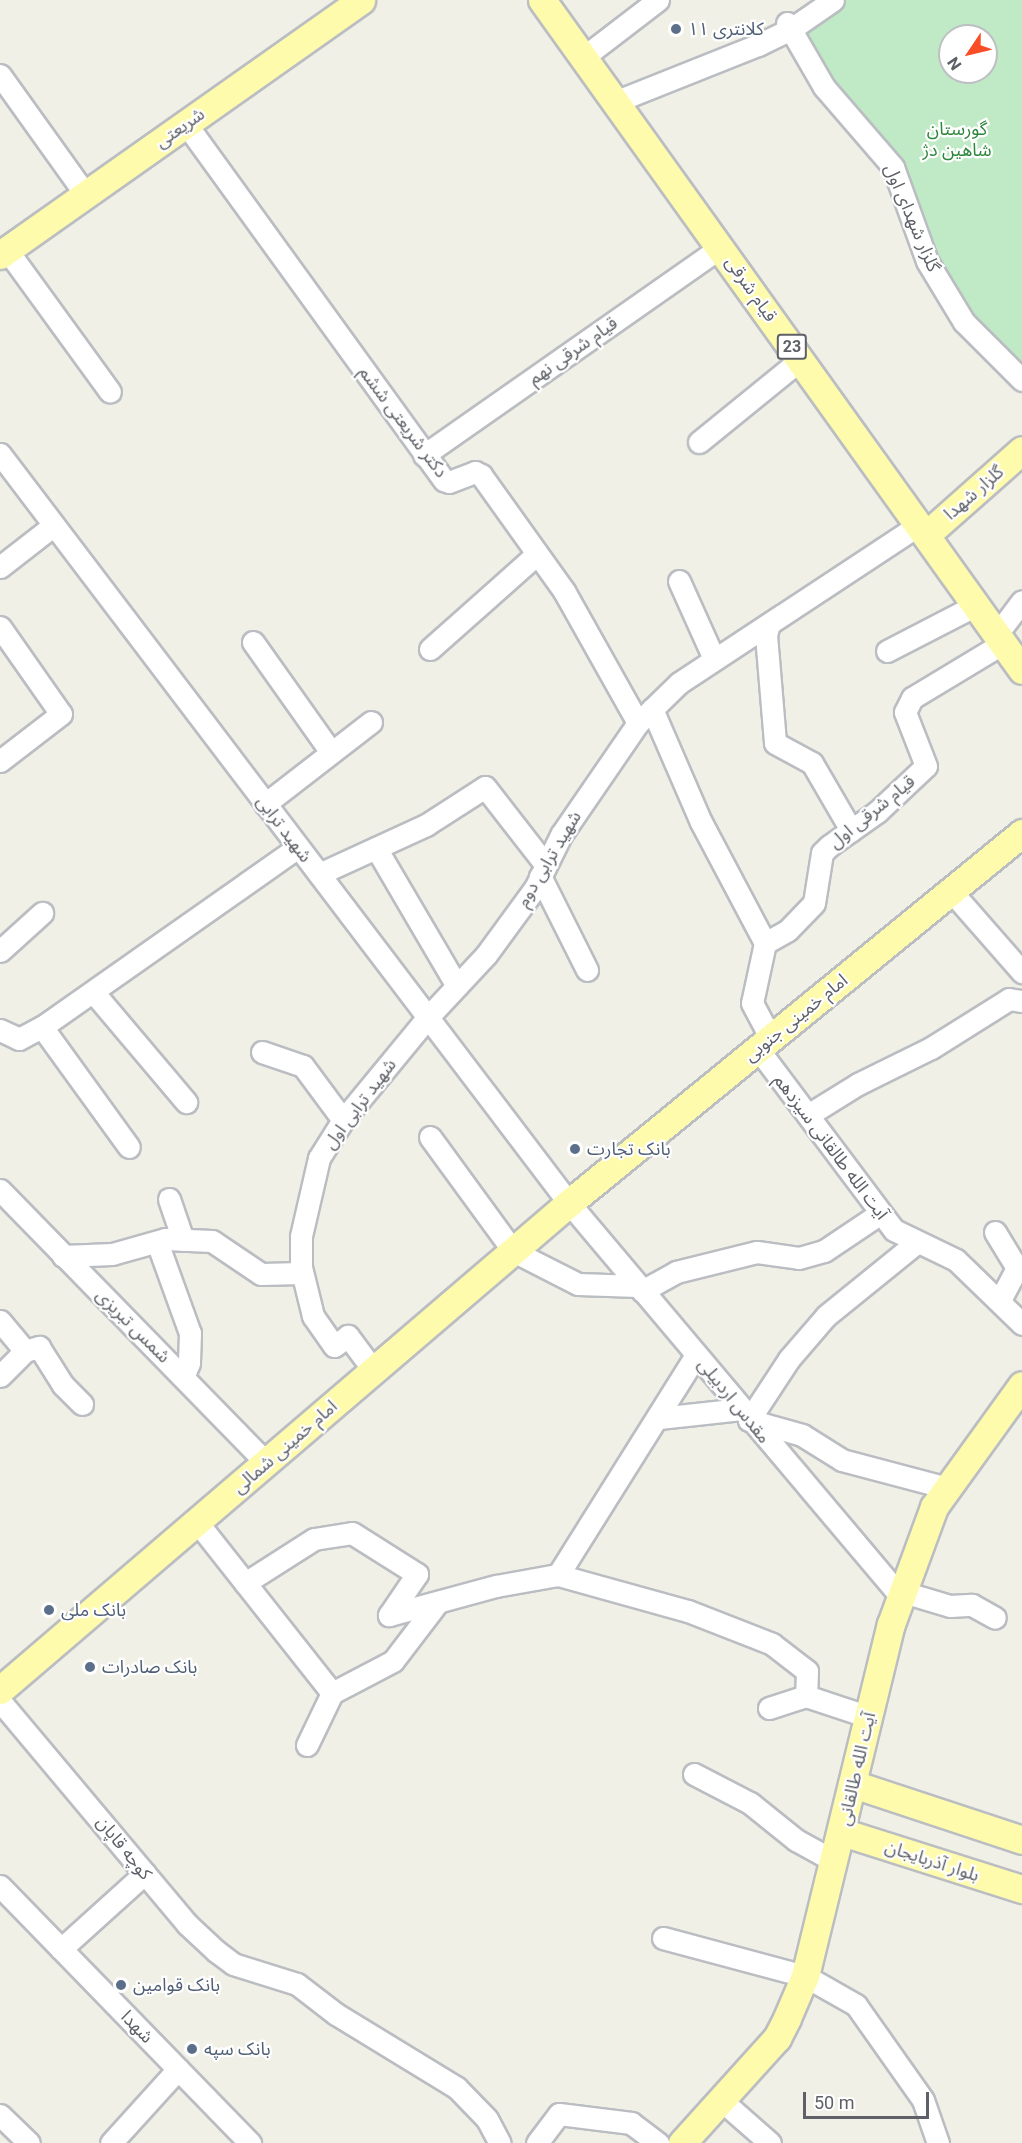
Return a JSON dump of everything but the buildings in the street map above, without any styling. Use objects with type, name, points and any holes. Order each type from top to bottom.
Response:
[{"type":"main road","name":"شریعتی","points":[[4,253],[361,0]]},
{"type":"main road","name":"قیام شرقی","points":[[542,0],[562,13],[585,56],[1022,670]]},
{"type":"main road","name":"گلزار شهدا","points":[[922,530],[1022,450]]},
{"type":"main road","name":"امام خمینی جنوبی","points":[[569,1203],[1022,833]]},
{"type":"main road","name":"امام خمینی شمالی","points":[[0,1690],[569,1203]]},
{"type":"main road","name":"آیت الله طالقانی","points":[[682,2143],[777,2038],[805,1976],[869,1716],[902,1595],[934,1507],[1022,1385]]},
{"type":"main road","points":[[853,1784],[1022,1840]]},
{"type":"main road","name":"بلوار آذربایجان","points":[[842,1832],[1022,1890]]},
{"type":"street","points":[[585,56],[658,0]]},
{"type":"street","points":[[617,101],[789,26],[833,0]]},
{"type":"street","name":"گلزار شهدای اول","points":[[789,26],[824,87],[893,167],[927,261],[964,322],[1022,380]]},
{"type":"street","points":[[0,75],[86,195]]},
{"type":"street","name":"دکتر شریعتی ششم","points":[[186,124],[424,455],[448,482],[470,473],[481,475],[570,601],[645,716],[765,943]]},
{"type":"street","name":"قیام شرقی نهم","points":[[424,455],[721,247]]},
{"type":"street","points":[[4,253],[110,392]]},
{"type":"street","points":[[699,442],[801,359]]},
{"type":"street","name":"شهید ترابی","points":[[0,454],[569,1203]]},
{"type":"street","points":[[0,567],[54,525]]},
{"type":"street","name":"شهید ترابی دوم","points":[[428,1017],[486,955],[543,870],[561,834],[645,716],[679,683],[714,659],[922,530]]},
{"type":"street","points":[[430,649],[536,555]]},
{"type":"street","points":[[679,581],[714,659]]},
{"type":"street","points":[[1000,639],[1022,601]]},
{"type":"street","points":[[887,651],[976,604]]},
{"type":"street","points":[[769,624],[766,635],[776,743],[812,763],[851,830]]},
{"type":"street","points":[[0,627],[62,714],[0,761]]},
{"type":"street","name":"قیام شرقی اول","points":[[765,943],[788,930],[814,903],[822,853],[877,812],[926,766],[905,712],[912,698],[1000,639]]},
{"type":"street","points":[[253,642],[332,752]]},
{"type":"street","points":[[265,804],[371,722]]},
{"type":"street","points":[[319,874],[426,825],[485,787],[543,870],[587,970]]},
{"type":"street","points":[[0,1030],[19,1039],[42,1027],[94,993],[298,847]]},
{"type":"street","points":[[375,848],[457,986]]},
{"type":"street","points":[[951,891],[1022,972]]},
{"type":"street","points":[[0,951],[42,913]]},
{"type":"street","name":"آیت الله طالقانی سیزدهم","points":[[765,943],[752,1003],[765,1044],[808,1115],[879,1214],[894,1230],[916,1243],[956,1260],[1000,1300],[1022,1324]]},
{"type":"street","points":[[94,993],[186,1102]]},
{"type":"street","points":[[808,1115],[858,1083],[932,1048],[1009,999],[1022,1001]]},
{"type":"street","name":"شهید ترابی اول","points":[[374,1371],[348,1336],[334,1346],[313,1316],[302,1273],[301,1236],[319,1158],[343,1120],[428,1017]]},
{"type":"street","points":[[42,1027],[129,1147]]},
{"type":"street","points":[[262,1052],[303,1066],[343,1120]]},
{"type":"street","points":[[430,1137],[513,1251],[578,1284],[640,1288],[676,1272],[756,1252],[799,1258],[824,1251],[879,1214]]},
{"type":"street","name":"شمس تبریزی","points":[[0,1190],[266,1462]]},
{"type":"street","points":[[169,1199],[183,1240]]},
{"type":"street","name":"مقدس اردبیلی","points":[[569,1203],[902,1595]]},
{"type":"street","points":[[995,1232],[1017,1268],[1000,1300]]},
{"type":"street","points":[[63,1256],[112,1254],[157,1242],[212,1241],[261,1274],[302,1273]]},
{"type":"street","points":[[157,1242],[190,1333],[189,1363],[183,1377]]},
{"type":"street","points":[[746,1414],[826,1316],[916,1243]]},
{"type":"street","points":[[0,1321],[25,1351]]},
{"type":"street","points":[[0,1376],[25,1351],[39,1347],[63,1385],[82,1404]]},
{"type":"street","points":[[558,1575],[660,1418],[696,1354]]},
{"type":"street","points":[[660,1418],[746,1414],[801,1435],[842,1460],[948,1488]]},
{"type":"street","points":[[197,1522],[332,1693]]},
{"type":"street","points":[[245,1583],[314,1539],[352,1533],[417,1575],[389,1615],[558,1575],[688,1611],[772,1644],[807,1671],[806,1696]]},
{"type":"street","points":[[902,1595],[950,1606],[972,1605],[995,1618]]},
{"type":"street","points":[[307,1745],[332,1693],[393,1661],[438,1602]]},
{"type":"street","points":[[769,1708],[806,1696],[869,1716]]},
{"type":"street","name":"کوچه قاپان","points":[[0,1701],[187,1924],[216,1951],[233,1964],[297,1984],[336,2014],[457,2088],[487,2119],[500,2143]]},
{"type":"street","points":[[694,1774],[750,1803],[796,1840],[834,1861]]},
{"type":"street","points":[[61,1949],[145,1874]]},
{"type":"street","name":"شهدا","points":[[0,1886],[250,2143]]},
{"type":"street","points":[[663,1938],[805,1976],[856,2006],[923,2100],[938,2143]]},
{"type":"street","points":[[111,2143],[178,2070]]},
{"type":"street","points":[[721,2100],[770,2143]]},
{"type":"street","points":[[537,2143],[559,2114],[631,2123],[658,2143]]},
{"type":"street","points":[[0,2115],[28,2143]]},
{"type":"green space","name":"گورستان شاهین دژ","points":[[838,0],[1022,0],[1022,366],[978,328],[936,268],[908,188],[837,99],[795,25]]},
{"type":"place","name":"کلانتری ۱۱","points":[[676,29]]},
{"type":"place","name":"بانک تجارت","points":[[575,1149]]},
{"type":"place","name":"بانک ملی","points":[[49,1610]]},
{"type":"place","name":"بانک صادرات","points":[[90,1667]]},
{"type":"place","name":"بانک قوامین","points":[[121,1985]]},
{"type":"place","name":"بانک سپه","points":[[192,2049]]}]
